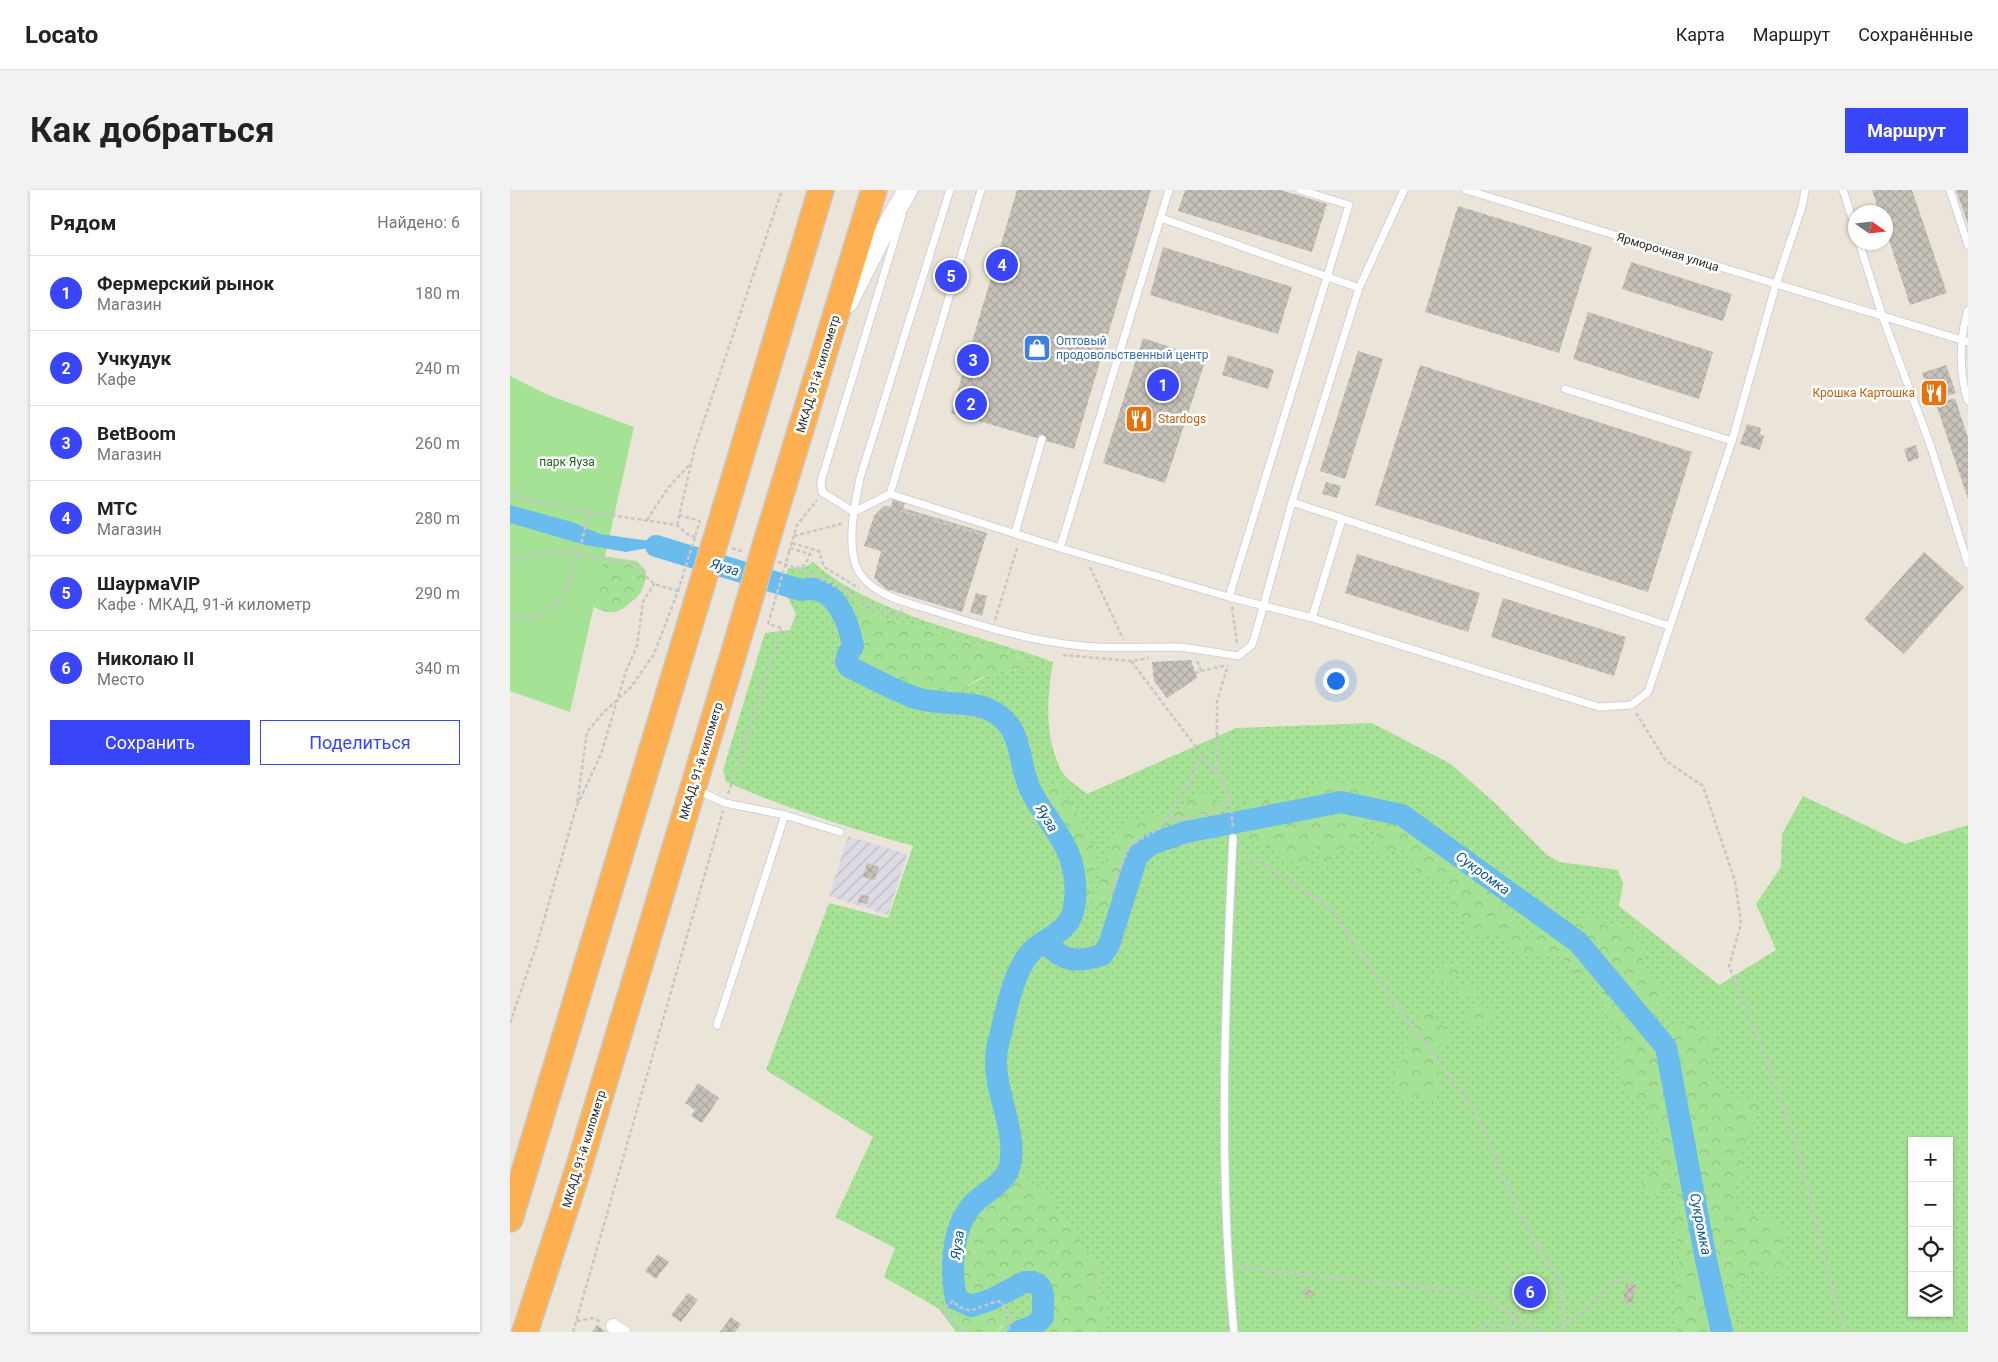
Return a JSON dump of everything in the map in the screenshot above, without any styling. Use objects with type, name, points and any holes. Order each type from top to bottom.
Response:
[{"type":"highway","points":[[510,1219],[687,598],[711,534],[821,190]]},
{"type":"highway","name":"МКАД, 91-й километр","points":[[525,1332],[577,1173],[744,619],[774,551],[828,342],[874,190]]},
{"type":"main road","points":[[828,342],[890,220],[908,190]]},
{"type":"lane","points":[[854,512],[822,492],[821,480],[908,190]]},
{"type":"lane","points":[[950,190],[860,478],[853,521],[853,550],[861,575],[878,590],[920,607],[992,629],[1052,642],[1085,646],[1177,648],[1238,656],[1252,645],[1292,502],[1358,288],[1404,190]]},
{"type":"lane","points":[[890,494],[981,190]]},
{"type":"lane","points":[[1060,548],[1169,190]]},
{"type":"lane","points":[[1229,597],[1350,205],[1300,190]]},
{"type":"lane","name":"Ярморочная улица","points":[[1466,190],[1965,342]]},
{"type":"lane","points":[[854,512],[890,494],[1060,548],[1229,597],[1312,618],[1599,707],[1631,705],[1648,692],[1732,441],[1776,284],[1802,207],[1805,190]]},
{"type":"lane","points":[[1848,207],[1843,192],[1852,190]]},
{"type":"lane","points":[[1950,190],[1968,245]]},
{"type":"lane","points":[[1161,218],[1329,276],[1358,288]]},
{"type":"lane","points":[[1862,250],[1883,318],[1931,447],[1968,564]]},
{"type":"lane","points":[[1968,310],[1962,367],[1968,401]]},
{"type":"lane","points":[[1565,389],[1732,441]]},
{"type":"lane","points":[[1015,533],[1042,440]]},
{"type":"lane","points":[[1292,502],[1669,626]]},
{"type":"lane","points":[[1312,618],[1342,519]]},
{"type":"lane","points":[[693,787],[725,803],[785,815],[840,832]]},
{"type":"lane","points":[[717,1025],[785,815]]},
{"type":"lane","points":[[1233,838],[1227,962],[1225,1172],[1228,1266],[1234,1332]]},
{"type":"path","points":[[678,525],[692,461],[782,190]]},
{"type":"path","points":[[647,520],[668,488],[692,461]]},
{"type":"path","points":[[792,543],[797,525],[822,492]]},
{"type":"path","points":[[510,494],[564,508],[678,525],[687,534],[711,534],[774,551],[810,554],[805,565],[798,567]]},
{"type":"path","points":[[884,506],[989,537]]},
{"type":"path","points":[[510,617],[536,618],[562,597],[579,553],[589,512]]},
{"type":"path","points":[[679,515],[711,534]]},
{"type":"path","points":[[794,536],[853,521]]},
{"type":"path","points":[[510,1023],[538,944],[576,810],[584,767],[584,749],[587,732],[602,714],[616,703],[654,654],[687,598],[711,534]]},
{"type":"path","points":[[774,551],[792,543],[819,551],[824,567],[862,589]]},
{"type":"path","points":[[1008,543],[1027,548]]},
{"type":"path","points":[[992,629],[1018,545]]},
{"type":"path","points":[[774,551],[798,567],[885,614],[895,616],[904,608],[897,606]]},
{"type":"path","points":[[573,1332],[725,803],[782,628],[768,624],[774,551]]},
{"type":"path","points":[[510,561],[538,553],[579,553],[634,565],[654,584],[687,598]]},
{"type":"path","points":[[1099,569],[1090,566],[1127,647],[1131,660],[1231,797],[1233,838]]},
{"type":"path","points":[[576,810],[601,754],[626,671],[637,646],[643,602],[654,584]]},
{"type":"path","points":[[1222,605],[1260,616]]},
{"type":"path","points":[[1195,673],[1200,670],[1227,665],[1238,656],[1232,607]]},
{"type":"path","points":[[1195,656],[1200,670]]},
{"type":"path","points":[[1131,660],[1153,658]]},
{"type":"path","points":[[1217,776],[1217,701],[1227,665]]},
{"type":"path","points":[[1631,705],[1666,761],[1703,786],[1735,881],[1740,924],[1729,966],[1759,1039],[1798,1147],[1838,1315],[1847,1332]]},
{"type":"path","points":[[1110,894],[1130,845],[1159,829],[1191,780],[1202,756]]},
{"type":"path","points":[[1168,817],[1188,818],[1214,812],[1231,797]]},
{"type":"path","points":[[1232,854],[1266,866],[1320,900],[1334,913],[1392,999],[1469,1102],[1486,1133],[1512,1197],[1541,1252],[1561,1281],[1562,1332]]},
{"type":"path","points":[[1228,1266],[1478,1293],[1513,1318],[1543,1332]]},
{"type":"path","points":[[1562,1327],[1601,1298],[1620,1279],[1631,1276]]},
{"type":"path","points":[[1530,1278],[1539,1281],[1544,1289],[1540,1303],[1532,1306],[1522,1304],[1516,1292],[1519,1284],[1530,1278]]},
{"type":"path","points":[[1506,1329],[1526,1298]]},
{"type":"path","points":[[963,1332],[944,1312],[944,1308],[953,1301],[958,1307],[975,1310],[997,1301],[1002,1302],[1012,1322],[1006,1332]]},
{"type":"path","points":[[577,1321],[592,1318],[618,1329]]},
{"type":"path","points":[[1473,1332],[1481,1326],[1490,1324],[1506,1329],[1509,1332]]},
{"type":"shaded area","points":[[848,836],[907,854],[888,915],[829,896]]},
{"type":"green space","name":"парк Яуза","points":[[510,376],[546,394],[634,427],[570,712],[510,691]]},
{"type":"green space","points":[[510,530],[593,555],[637,561],[646,571],[642,589],[634,600],[621,610],[614,612],[602,610],[589,604],[559,580]]},
{"type":"green space","points":[[813,562],[837,580],[864,596],[895,609],[1053,662],[1048,703],[1049,730],[1052,744],[1063,773],[1087,794],[1236,728],[1372,723],[1451,764],[1496,804],[1547,855],[1560,862],[1618,870],[1623,884],[1619,906],[1719,985],[1776,950],[1756,904],[1781,867],[1782,834],[1803,796],[1905,844],[1968,825],[1968,1332],[1102,1332],[1104,1306],[1097,1261],[1084,1246],[966,1222],[961,1251],[961,1296],[987,1296],[1024,1276],[1039,1277],[1047,1286],[1049,1307],[1045,1323],[1033,1332],[996,1332],[1003,1327],[996,1305],[981,1312],[954,1308],[953,1316],[966,1332],[956,1332],[939,1309],[884,1277],[895,1248],[835,1217],[873,1137],[766,1070],[829,903],[888,918],[913,846],[772,801],[726,782],[723,770],[765,633],[790,630],[796,614],[788,598],[780,594],[788,568],[806,567]],"holes":[[[861,606],[883,619],[914,625],[1015,656],[1025,657],[1016,670],[992,673],[966,687],[862,660],[865,639],[859,627],[857,608]]]},
{"type":"green space","points":[[861,606],[883,619],[914,625],[1015,656],[1025,657],[1029,666],[982,677],[966,687],[959,696],[907,687],[882,676],[862,660],[865,639],[859,627],[857,608]]},
{"type":"green space","points":[[1323,779],[1369,787],[1384,805],[1416,810],[1422,815],[1422,838],[1433,849],[1458,850],[1462,873],[1496,870],[1510,877],[1509,893],[1500,905],[1530,943],[1538,920],[1545,919],[1567,923],[1594,917],[1601,919],[1605,926],[1621,927],[1644,947],[1641,970],[1663,992],[1651,1028],[1663,1033],[1692,1022],[1715,1032],[1720,1048],[1709,1067],[1712,1076],[1716,1083],[1726,1092],[1739,1098],[1755,1101],[1758,1109],[1740,1158],[1745,1172],[1729,1187],[1738,1200],[1736,1207],[1750,1215],[1767,1215],[1786,1229],[1778,1251],[1787,1265],[1784,1272],[1778,1277],[1755,1268],[1748,1271],[1728,1310],[1739,1321],[1738,1332],[1677,1332],[1673,1299],[1680,1255],[1674,1222],[1678,1196],[1666,1186],[1655,1196],[1643,1187],[1643,1178],[1658,1169],[1660,1152],[1657,1134],[1645,1099],[1631,1097],[1623,1084],[1620,1035],[1617,1028],[1603,1014],[1603,997],[1596,981],[1574,972],[1560,953],[1525,954],[1512,948],[1499,934],[1483,938],[1469,933],[1443,878],[1420,876],[1405,848],[1377,855],[1373,847],[1380,824],[1374,818],[1362,827],[1357,849],[1335,850],[1330,865],[1323,867],[1316,845],[1308,845],[1311,867],[1303,870],[1281,853],[1239,836],[1238,812],[1243,799],[1295,800]]},
{"type":"green space","points":[[1058,785],[1079,816],[1097,855],[1087,907],[1079,906],[1079,865],[1067,834],[1038,790]]},
{"type":"green space","points":[[1198,793],[1210,793],[1221,807],[1219,819],[1173,827],[1141,842],[1126,864],[1110,912],[1094,904],[1107,854],[1119,832],[1128,824],[1140,818],[1174,812]]},
{"type":"green space","points":[[1447,963],[1457,965],[1460,973],[1458,976],[1442,980],[1434,978],[1436,969]]},
{"type":"green space","points":[[1467,985],[1475,987],[1473,994],[1465,998],[1457,995],[1459,987]]},
{"type":"green space","points":[[1481,1004],[1497,1008],[1496,1012],[1483,1023],[1472,1023],[1465,1017],[1465,1013]]},
{"type":"green space","points":[[1424,1012],[1433,1016],[1441,1023],[1448,1036],[1449,1041],[1430,1052],[1439,1073],[1440,1091],[1438,1097],[1430,1099],[1416,1094],[1410,1099],[1404,1098],[1390,1077],[1392,1069],[1401,1066],[1417,1018]]},
{"type":"green space","points":[[1019,1181],[1040,1185],[1097,1261],[1104,1306],[1102,1332],[1033,1332],[1045,1323],[1049,1307],[1047,1286],[1039,1277],[1023,1276],[988,1294],[972,1297],[961,1296],[961,1248],[967,1222],[990,1199]]},
{"type":"green space","points":[[996,1304],[1002,1310],[1005,1323],[996,1332],[966,1332],[953,1316],[951,1310],[954,1308],[981,1312]]},
{"type":"water","points":[[510,505],[572,522],[600,534],[665,543],[673,548],[686,551],[682,563],[673,557],[663,557],[648,548],[626,552],[585,545],[510,523]]},
{"type":"building","name":"Оптовый продовольственный центр","points":[[1017,190],[1151,190],[1074,449],[951,413]]},
{"type":"building","points":[[1185,190],[1281,190],[1327,204],[1312,252],[1178,211]]},
{"type":"building","points":[[1872,190],[1912,190],[1947,293],[1910,305],[1892,250],[1893,205],[1877,205]]},
{"type":"building","points":[[1956,190],[1968,190],[1968,224]]},
{"type":"building","points":[[1458,206],[1592,247],[1559,353],[1425,312]]},
{"type":"building","points":[[1163,247],[1292,287],[1278,334],[1150,295]]},
{"type":"building","points":[[1631,262],[1732,294],[1723,321],[1622,289]]},
{"type":"building","points":[[1588,312],[1713,352],[1699,399],[1573,359]]},
{"type":"building","points":[[1143,338],[1206,359],[1165,483],[1103,463]]},
{"type":"building","points":[[1358,351],[1383,359],[1345,479],[1320,471]]},
{"type":"building","points":[[1228,355],[1274,370],[1268,389],[1222,375]]},
{"type":"building","points":[[1420,365],[1692,452],[1648,592],[1375,505]]},
{"type":"building","points":[[1946,365],[1956,393],[1932,401],[1922,373]]},
{"type":"building","points":[[1955,398],[1968,438],[1968,499],[1936,404]]},
{"type":"building","points":[[1747,424],[1761,428],[1760,434],[1764,436],[1760,450],[1740,444]]},
{"type":"building","points":[[1916,445],[1919,458],[1908,462],[1904,449]]},
{"type":"building","points":[[1326,482],[1341,486],[1337,498],[1322,494]]},
{"type":"building","points":[[893,499],[905,503],[903,508],[987,533],[962,612],[886,589],[874,578],[881,551],[864,546],[874,516],[884,506],[891,507]]},
{"type":"building","points":[[1924,552],[1964,587],[1904,654],[1864,619]]},
{"type":"building","points":[[1357,554],[1480,593],[1468,632],[1345,593]]},
{"type":"building","points":[[976,593],[987,596],[982,616],[970,612]]},
{"type":"building","points":[[1503,598],[1626,637],[1614,676],[1491,637]]},
{"type":"building","points":[[1191,660],[1197,678],[1167,698],[1154,681],[1152,662]]},
{"type":"building","points":[[867,863],[879,867],[875,880],[863,877]]},
{"type":"building","points":[[861,894],[869,897],[867,904],[858,902]]},
{"type":"building","points":[[698,1083],[719,1098],[702,1123],[691,1116],[695,1110],[685,1103]]},
{"type":"building","points":[[658,1254],[669,1262],[656,1279],[645,1271]]},
{"type":"building","points":[[1626,1283],[1636,1285],[1632,1303],[1623,1302]]},
{"type":"building","points":[[1305,1287],[1315,1294],[1311,1299],[1302,1292]]},
{"type":"building","points":[[688,1293],[698,1300],[681,1322],[671,1315]]},
{"type":"building","points":[[731,1317],[741,1324],[735,1332],[720,1332]]},
{"type":"building","points":[[597,1325],[606,1332],[592,1332]]},
{"type":"waterway","name":"Яуза","points":[[656,546],[801,590],[813,589],[822,592],[831,597],[838,605],[851,636],[853,646],[846,662],[849,667],[916,698],[934,702],[972,705],[988,709],[1000,716],[1009,725],[1014,734],[1030,789],[1060,837],[1071,860],[1075,879],[1074,907],[1069,922],[1059,932],[1030,953],[1018,972],[1014,984],[1006,1009],[996,1059],[997,1074],[1010,1135],[1010,1165],[1000,1182],[974,1203],[961,1223],[954,1248],[953,1275],[956,1299],[971,1306],[990,1300],[1025,1282],[1033,1282],[1040,1286],[1043,1294],[1043,1317],[1035,1325],[1018,1332]]},
{"type":"waterway","name":"Сукромка","points":[[1045,943],[1059,954],[1071,959],[1078,960],[1102,955],[1109,945],[1137,856],[1151,844],[1186,832],[1341,802],[1402,815],[1578,942],[1666,1047],[1706,1260],[1722,1332]]},
{"type":"place","name":"МТС","points":[[1002,265]]},
{"type":"place","name":"ШаурмаVIP","points":[[951,276]]},
{"type":"place","name":"Оптовый продовольственный центр","points":[[1037,348]]},
{"type":"place","name":"BetBoom","points":[[973,360]]},
{"type":"place","name":"Фермерский рынок","points":[[1163,385]]},
{"type":"place","name":"Крошка Картошка","points":[[1934,393]]},
{"type":"place","name":"Учкудук","points":[[971,404]]},
{"type":"place","name":"Stardogs","points":[[1139,419]]},
{"type":"place","name":"Николаю II","points":[[1530,1292]]}]
